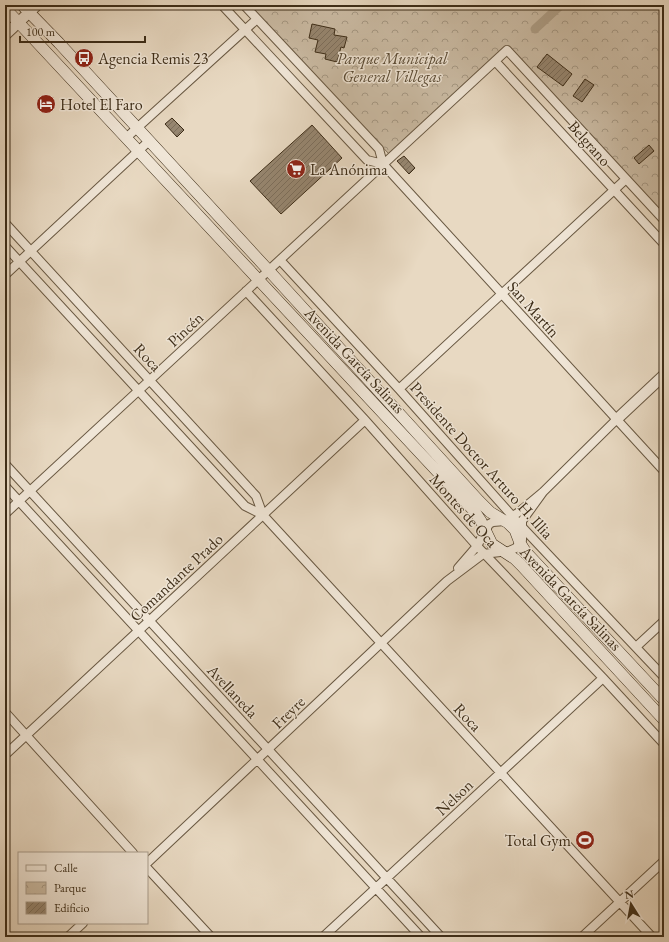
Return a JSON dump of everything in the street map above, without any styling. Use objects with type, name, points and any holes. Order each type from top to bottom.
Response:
[{"type":"main road","name":"Avenida García Salinas","points":[[30,8],[59,43],[479,501],[494,515],[509,519],[516,530],[520,543],[525,550],[664,700]]},
{"type":"main road","name":"Avenida García Salinas","points":[[8,9],[18,22],[475,512],[486,530],[489,540],[496,547],[515,559],[521,565],[664,720]]},
{"type":"street","name":"San Martín","points":[[222,5],[367,160],[383,164]]},
{"type":"street","name":"San Martín","points":[[244,5],[379,149],[383,164],[664,471]]},
{"type":"street","points":[[5,35],[30,8]]},
{"type":"street","points":[[126,138],[257,18]]},
{"type":"street","name":"Pincén","points":[[5,514],[507,50]]},
{"type":"street","name":"Belgrano","points":[[507,50],[664,220]]},
{"type":"street","name":"Belgrano","points":[[495,61],[664,244]]},
{"type":"street","points":[[5,275],[149,141]]},
{"type":"street","points":[[399,389],[626,179]]},
{"type":"street","name":"Roca","points":[[5,223],[256,496],[263,515]]},
{"type":"street","name":"Roca","points":[[5,246],[245,506],[263,515],[652,937]]},
{"type":"street","name":"Presidente Doctor Arturo H. Illia","points":[[280,260],[399,389],[509,519],[522,527],[664,678]]},
{"type":"street","name":"Montes de Oca","points":[[246,291],[365,420],[483,554],[603,678],[664,744]]},
{"type":"street","points":[[486,530],[492,522],[509,519],[543,492],[616,420],[664,376]]},
{"type":"street","name":"Comandante Prado","points":[[5,754],[365,420]]},
{"type":"street","name":"Avellaneda","points":[[5,464],[441,937]]},
{"type":"street","name":"Avellaneda","points":[[5,486],[421,937]]},
{"type":"street","points":[[520,543],[522,540],[522,521],[543,492]]},
{"type":"street","name":"Freyre","points":[[148,862],[269,750],[447,581],[477,546],[486,530]]},
{"type":"street","name":"Freyre","points":[[447,581],[483,554],[509,551],[520,543]]},
{"type":"street","points":[[636,647],[664,621]]},
{"type":"street","name":"Nelson","points":[[323,937],[603,678]]},
{"type":"street","points":[[5,712],[132,852]]},
{"type":"street","points":[[582,937],[664,861]]},
{"type":"street","points":[[148,869],[211,937]]},
{"type":"street","points":[[68,937],[82,924]]},
{"type":"green space","name":"Parque Municipal General Villegas","points":[[249,5],[664,5],[664,215],[508,46],[389,154]]},
{"type":"building","points":[[312,24],[335,29],[334,35],[347,37],[344,48],[341,47],[337,62],[325,59],[326,54],[315,52],[318,40],[309,38]]},
{"type":"building","points":[[547,54],[572,74],[563,86],[537,67]]},
{"type":"building","points":[[585,79],[594,85],[582,102],[573,96]]},
{"type":"building","points":[[172,118],[184,130],[177,137],[165,124]]},
{"type":"building","name":"La Anónima","points":[[312,125],[342,158],[281,214],[250,181]]},
{"type":"building","points":[[649,145],[654,151],[639,164],[634,158]]},
{"type":"building","points":[[404,156],[415,168],[409,174],[397,161]]},
{"type":"waterway","points":[[535,29],[561,5]]},
{"type":"place","name":"Agencia Remis 23","points":[[84,58]]},
{"type":"place","name":"Hotel El Faro","points":[[46,104]]},
{"type":"place","name":"La Anónima","points":[[296,169]]},
{"type":"place","name":"Total Gym","points":[[585,840]]}]
